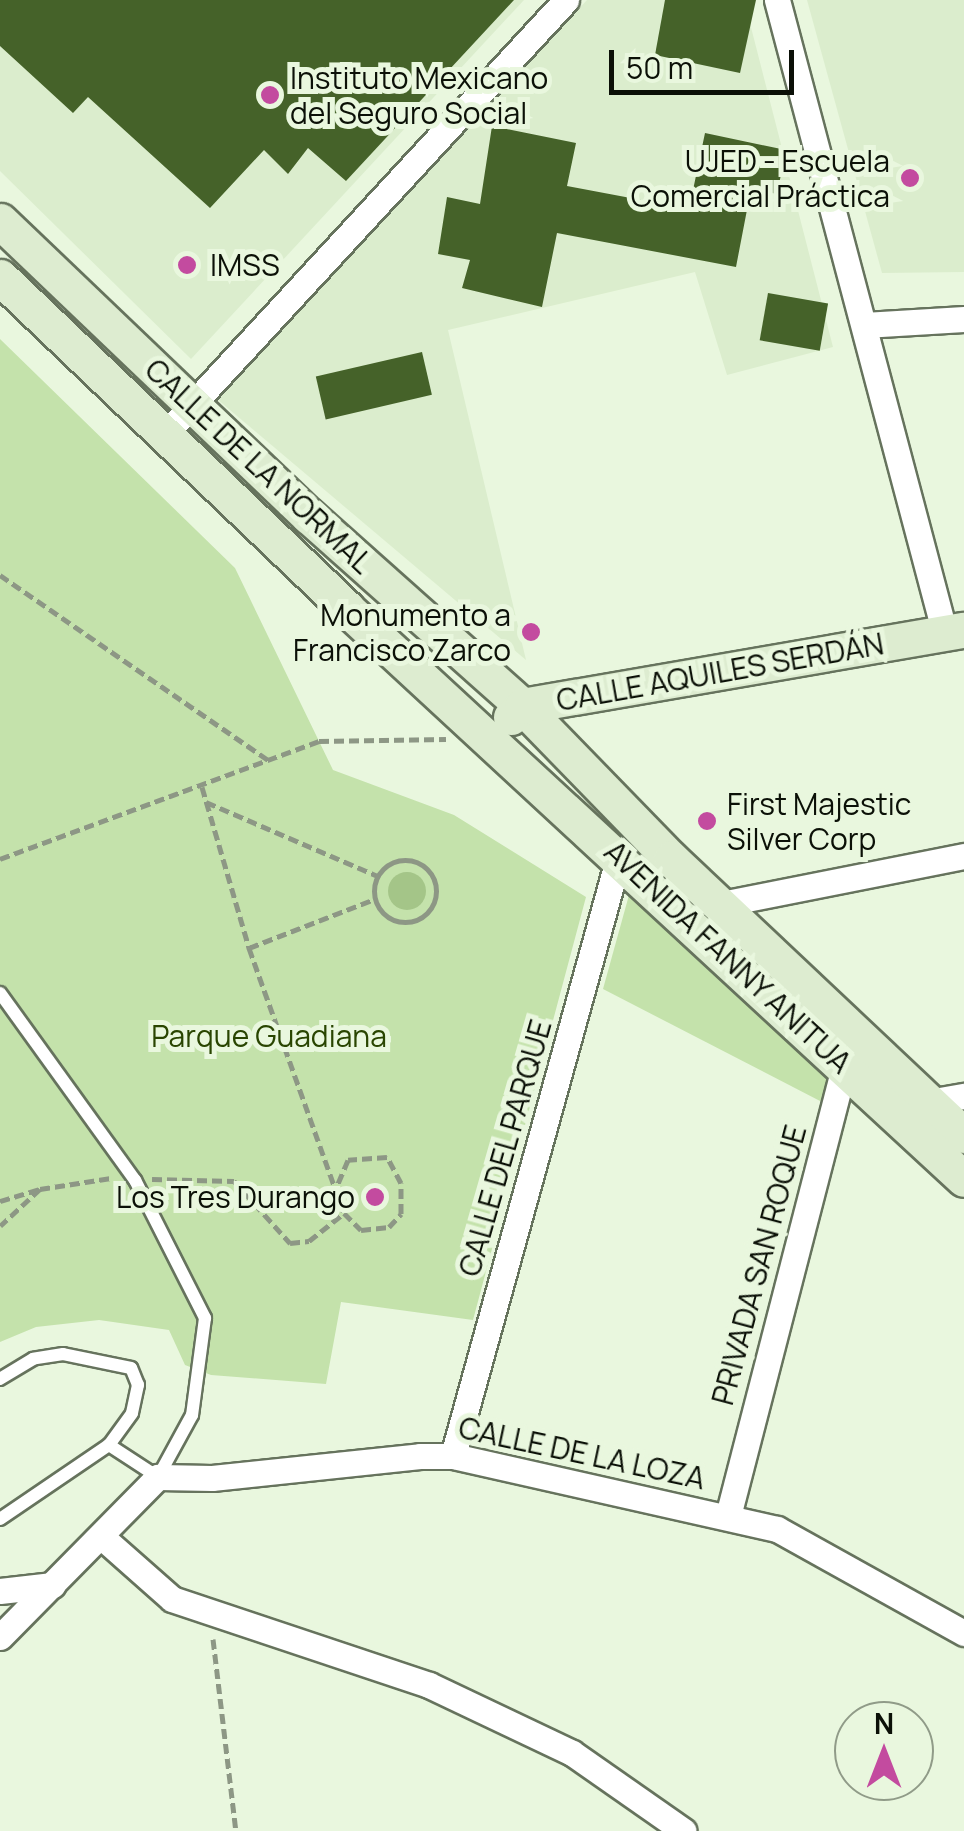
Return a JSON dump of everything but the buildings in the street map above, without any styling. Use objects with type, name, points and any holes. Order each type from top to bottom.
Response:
[{"type":"main road","name":"CALLE DE LA NORMAL","points":[[0,221],[192,404],[522,706]]},
{"type":"main road","name":"CALLE DE LA NORMAL","points":[[0,278],[488,738]]},
{"type":"main road","name":"CALLE AQUILES SERDÁN","points":[[488,738],[522,706],[955,632]]},
{"type":"main road","name":"AVENIDA FANNY ANITUA","points":[[522,706],[671,859],[854,1031],[947,1099],[964,1135]]},
{"type":"main road","name":"AVENIDA FANNY ANITUA","points":[[488,738],[964,1179]]},
{"type":"main road","points":[[619,856],[646,850],[671,859]]},
{"type":"street","points":[[165,434],[566,0]]},
{"type":"street","points":[[777,0],[864,325],[955,632]]},
{"type":"street","points":[[864,325],[964,319]]},
{"type":"street","name":"CALLE DEL PARQUE","points":[[452,1456],[619,856]]},
{"type":"street","points":[[721,904],[964,856]]},
{"type":"street","name":"PRIVADA SAN ROQUE","points":[[728,1516],[854,1031]]},
{"type":"street","name":"CALLE DE LA LOZA","points":[[158,1476],[452,1456],[728,1516],[821,1548],[964,1633]]},
{"type":"street","points":[[0,1637],[104,1538],[158,1476]]},
{"type":"street","points":[[104,1538],[152,1586],[210,1616],[429,1685],[572,1752],[684,1831]]},
{"type":"street","points":[[0,1591],[53,1586]]},
{"type":"lane","points":[[0,993],[135,1180],[206,1318],[192,1415],[158,1476],[110,1446]]},
{"type":"lane","points":[[0,1379],[34,1359],[63,1354],[130,1368],[138,1385],[132,1413],[110,1446],[0,1519]]},
{"type":"path","points":[[0,575],[270,761]]},
{"type":"path","points":[[0,859],[318,742],[488,738]]},
{"type":"path","points":[[202,787],[249,948],[338,1186],[344,1213],[362,1230],[389,1227],[401,1214],[401,1183],[388,1157],[366,1154],[348,1160],[338,1186]]},
{"type":"path","points":[[206,802],[378,876]]},
{"type":"path","points":[[392,862],[422,864],[434,880],[436,899],[424,916],[405,922],[386,915],[375,899],[378,876],[392,862]]},
{"type":"path","points":[[249,948],[375,899]]},
{"type":"path","points":[[0,1201],[40,1189],[218,1176],[234,1181],[290,1243],[309,1241],[344,1213]]},
{"type":"path","points":[[0,1226],[40,1189]]},
{"type":"path","points":[[210,1616],[236,1831]]},
{"type":"shaded area","name":"IMSS","points":[[0,0],[524,0],[191,359],[0,171]]},
{"type":"shaded area","points":[[587,0],[744,0],[833,347],[727,375],[695,272],[448,330],[526,660],[217,399]]},
{"type":"shaded area","name":"UJED - Escuela Comercial Práctica","points":[[807,0],[964,0],[964,272],[882,273]]},
{"type":"shaded area","points":[[407,872],[420,878],[426,891],[420,904],[407,910],[394,904],[388,891],[394,878]]},
{"type":"green space","name":"Parque Guadiana","points":[[0,339],[235,568],[333,770],[454,815],[586,897],[473,1320],[341,1302],[326,1384],[211,1375],[185,1365],[169,1330],[99,1320],[36,1327],[0,1342]]},
{"type":"green space","points":[[629,895],[832,1065],[822,1102],[603,989]]},
{"type":"place","name":"Instituto Mexicano del Seguro Social","points":[[270,95]]},
{"type":"place","name":"UJED - Escuela Comercial Práctica","points":[[910,178]]},
{"type":"place","name":"IMSS","points":[[187,265]]},
{"type":"place","name":"Monumento a Francisco Zarco","points":[[531,632]]},
{"type":"place","name":"First Majestic Silver Corp","points":[[707,821]]},
{"type":"place","name":"Los Tres Durango","points":[[375,1197]]}]
